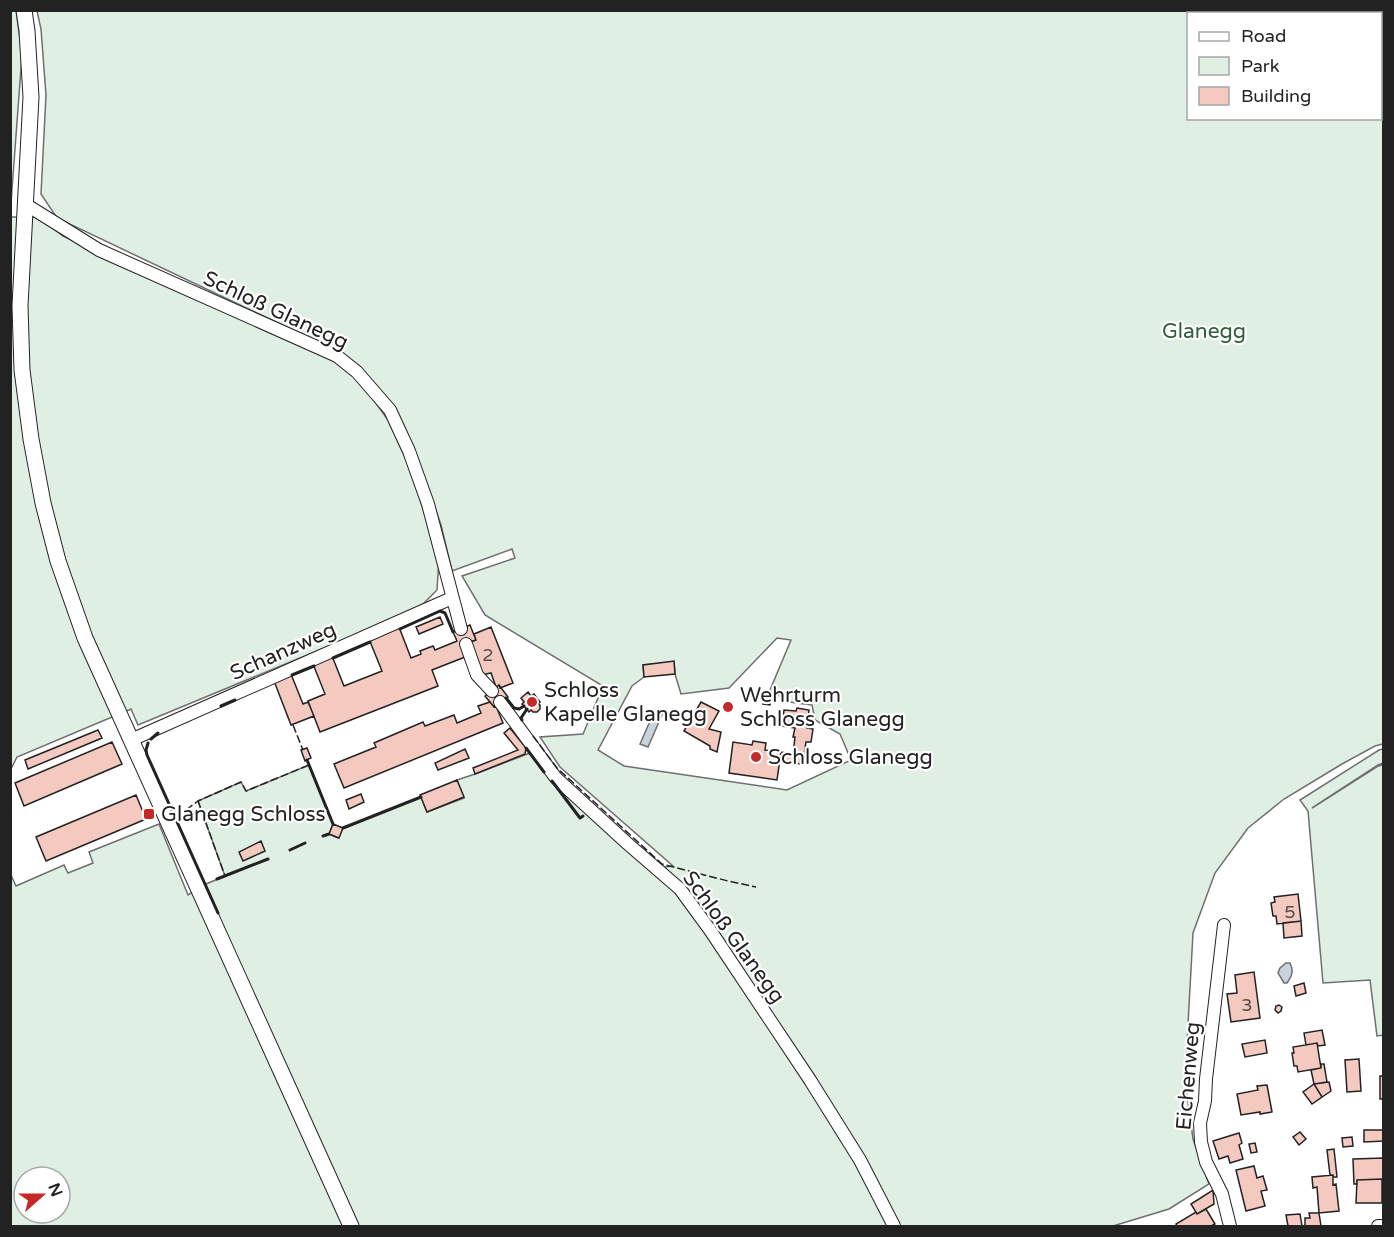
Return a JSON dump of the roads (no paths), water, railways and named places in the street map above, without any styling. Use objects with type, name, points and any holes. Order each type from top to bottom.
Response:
[{"type":"street","points":[[24,10],[31,96],[20,306],[22,370],[31,439],[43,503],[58,561],[85,638],[351,1227]]},
{"type":"street","name":"Schloß Glanegg","points":[[25,204],[99,250],[337,356],[357,372],[390,410],[409,451],[428,504],[461,629]]},
{"type":"street","name":"Schanzweg","points":[[130,740],[452,598]]},
{"type":"street","points":[[466,644],[477,675],[492,691]]},
{"type":"street","name":"Schloß Glanegg","points":[[500,702],[556,778],[680,889],[810,1080],[860,1160],[894,1227]]},
{"type":"street","name":"Eichenweg","points":[[1224,925],[1205,1101],[1200,1123],[1201,1142],[1206,1162],[1222,1194],[1230,1227]]},
{"type":"street","points":[[1378,1227],[1383,1226]]},
{"type":"place","name":"Schloss Kapelle Glanegg","points":[[532,702]]},
{"type":"place","name":"Wehrturm Schloss Glanegg","points":[[728,707]]},
{"type":"place","name":"Schloss Glanegg","points":[[756,757]]},
{"type":"place","name":"Glanegg Schloss","points":[[149,814]]},
{"type":"park label","name":"Glanegg","points":[[1204,331]]}]
